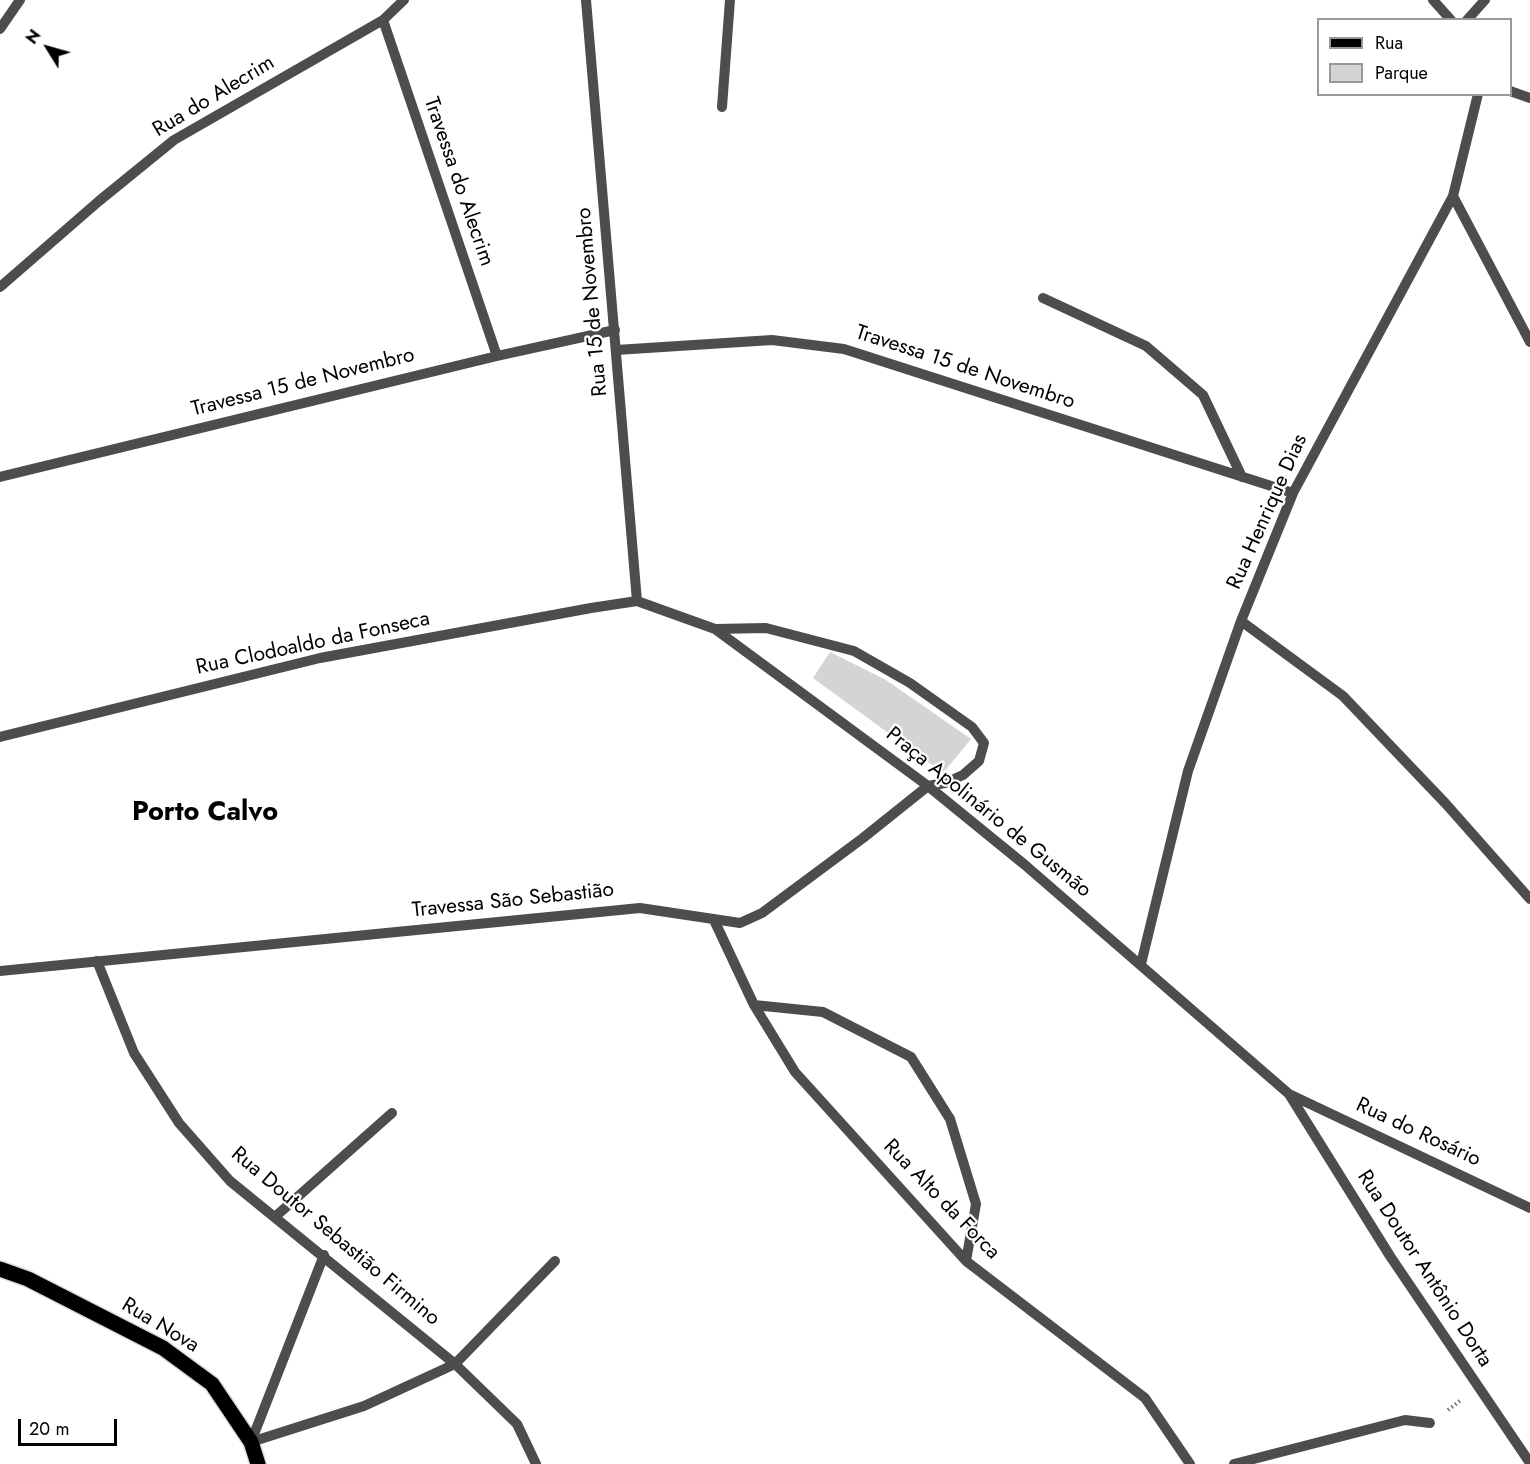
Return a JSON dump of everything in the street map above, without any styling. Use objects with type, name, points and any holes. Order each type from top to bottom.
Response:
[{"type":"main road","name":"Rua Nova","points":[[0,1269],[28,1279],[163,1348],[212,1384],[251,1442],[258,1464]]},
{"type":"street","points":[[0,29],[20,0]]},
{"type":"street","name":"Rua do Alecrim","points":[[0,287],[99,201],[174,140],[383,20],[404,0]]},
{"type":"street","name":"Rua 15 de Novembro","points":[[586,0],[638,601]]},
{"type":"street","points":[[722,107],[730,0]]},
{"type":"street","points":[[1433,0],[1449,18]]},
{"type":"street","points":[[1469,18],[1485,0]]},
{"type":"street","name":"Travessa do Alecrim","points":[[383,20],[497,356]]},
{"type":"street","points":[[1512,92],[1530,98]]},
{"type":"street","name":"Rua Henrique Dias","points":[[1141,964],[1188,771],[1241,621],[1293,493],[1453,196],[1478,96]]},
{"type":"street","points":[[1453,196],[1530,342]]},
{"type":"street","points":[[1043,298],[1146,346],[1203,395],[1242,477]]},
{"type":"street","name":"Travessa 15 de Novembro","points":[[0,477],[497,356],[615,330]]},
{"type":"street","name":"Travessa 15 de Novembro","points":[[616,350],[772,340],[844,350],[1293,493]]},
{"type":"street","name":"Praça Apolinário de Gusmão","points":[[638,601],[715,629],[928,786],[1025,865],[1289,1094]]},
{"type":"street","name":"Rua Clodoaldo da Fonseca","points":[[0,737],[320,658],[638,601]]},
{"type":"street","points":[[1241,621],[1343,696],[1446,804],[1530,899]]},
{"type":"street","name":"Travessa São Sebastião","points":[[0,971],[640,908],[741,923],[762,913],[863,838],[928,786],[945,783],[963,775],[979,761],[984,743],[972,727],[910,683],[854,651],[766,628],[715,629]]},
{"type":"street","name":"Rua Alto da Forca","points":[[714,920],[754,1005],[795,1072],[966,1261],[1145,1398],[1190,1464]]},
{"type":"street","name":"Rua Doutor Sebastião Firmino","points":[[97,961],[134,1053],[180,1123],[230,1180],[455,1364],[517,1424],[536,1464]]},
{"type":"street","points":[[754,1005],[823,1012],[911,1057],[950,1119],[976,1204],[966,1261]]},
{"type":"street","name":"Rua do Rosário","points":[[1289,1094],[1530,1209]]},
{"type":"street","name":"Rua Doutor Antônio Dorta","points":[[1289,1094],[1390,1256],[1530,1463]]},
{"type":"street","points":[[276,1216],[392,1113]]},
{"type":"street","points":[[251,1442],[324,1255]]},
{"type":"street","points":[[251,1442],[364,1406],[455,1364],[555,1261]]},
{"type":"street","points":[[1234,1464],[1405,1420],[1430,1423]]},
{"type":"path","points":[[1430,1423],[1479,1388]]},
{"type":"green space","points":[[830,652],[886,680],[971,739],[943,773],[813,678]]},
{"type":"district","name":"Porto Calvo","points":[[205,813]]}]
